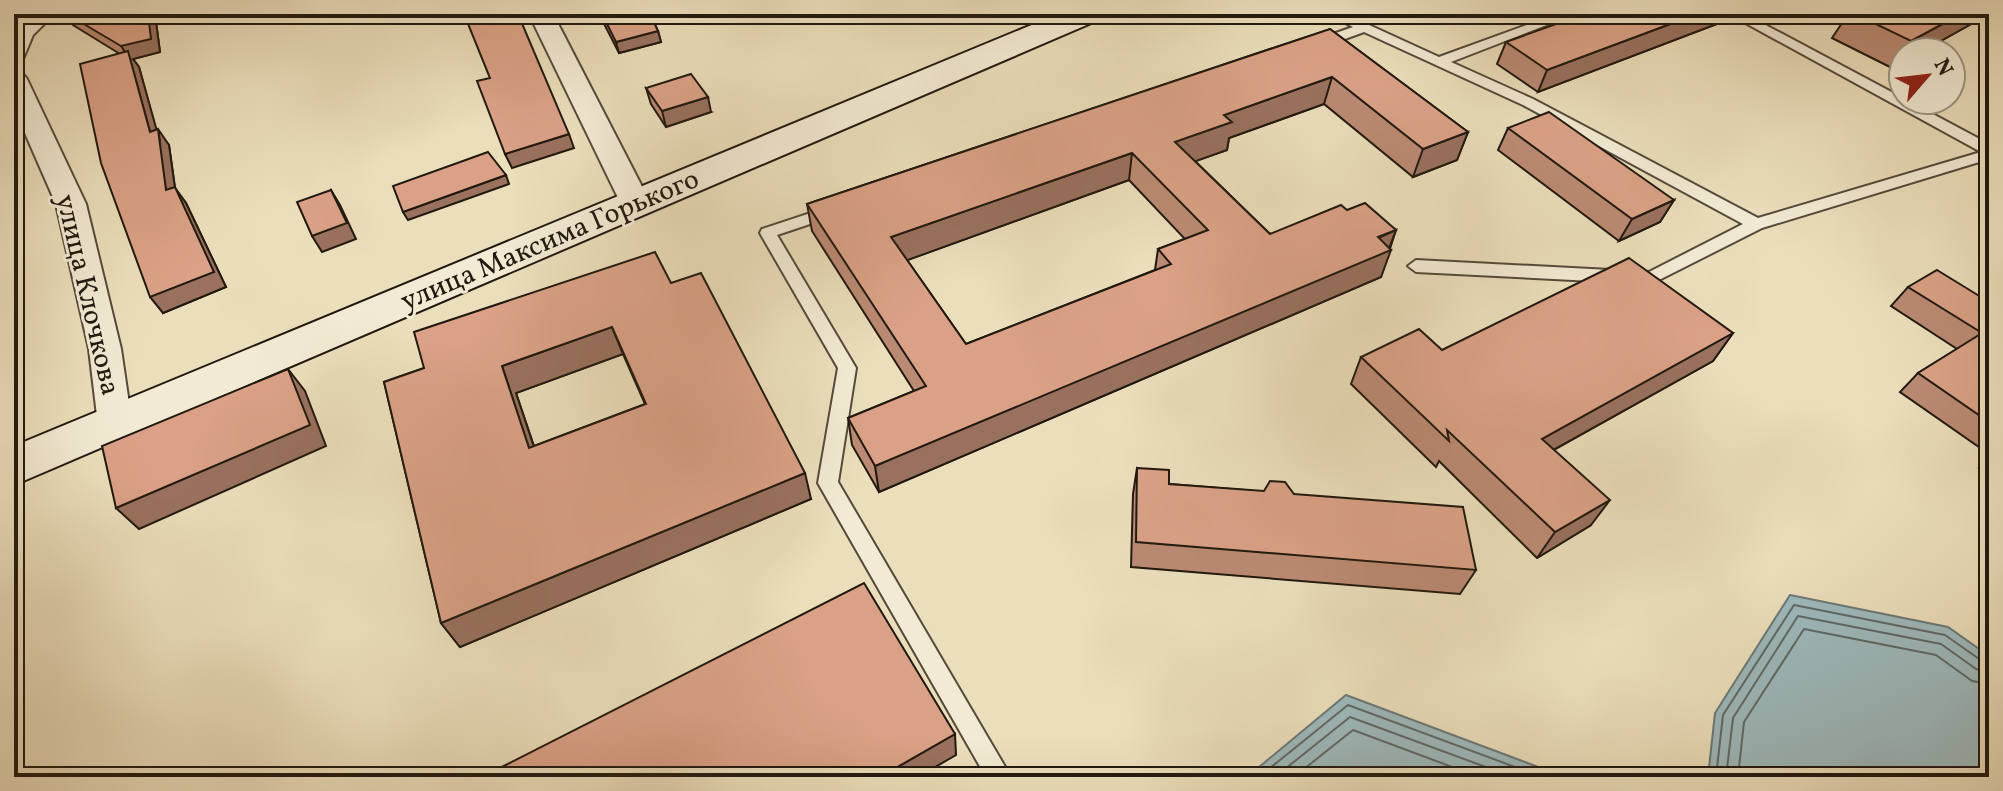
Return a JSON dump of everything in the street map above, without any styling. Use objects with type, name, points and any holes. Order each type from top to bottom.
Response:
[{"type":"main road","name":"улица Максима Горького","points":[[14,466],[1085,14]]},
{"type":"street","points":[[14,54],[15,44],[34,18],[42,14]]},
{"type":"street","points":[[541,14],[636,204]]},
{"type":"street","name":"улица Клочкова","points":[[14,79],[71,204],[105,349],[115,424]]},
{"type":"lane","points":[[1335,14],[1528,102],[1756,224]]},
{"type":"lane","points":[[1440,61],[1569,14]]},
{"type":"lane","points":[[1735,14],[1989,152]]},
{"type":"lane","points":[[1307,48],[1366,27]]},
{"type":"lane","points":[[1416,266],[1651,278],[1756,224],[1989,152]]},
{"type":"lane","points":[[843,207],[768,233],[847,368],[828,483],[999,777]]},
{"type":"water","points":[[1790,595],[1948,627],[1989,656],[1989,777],[1708,777],[1715,713]]},
{"type":"water","points":[[1346,695],[1565,777],[1247,777]]},
{"type":"building","points":[[67,14],[148,14],[151,39],[121,46]]},
{"type":"building","points":[[464,14],[518,14],[569,134],[505,154],[477,81],[490,78]]},
{"type":"building","points":[[602,14],[650,14],[658,31],[616,42]]},
{"type":"building","points":[[1584,14],[1697,14],[1547,70],[1506,42]]},
{"type":"building","points":[[1855,14],[1961,14],[1920,36],[1901,36]]},
{"type":"building","points":[[1330,29],[1468,132],[1423,149],[1332,77],[1224,115],[1232,122],[1175,142],[1270,234],[1341,205],[1347,210],[1365,203],[1396,230],[1378,237],[1391,250],[875,466],[848,418],[926,386],[807,204]],"holes":[[[1132,153],[1208,230],[1158,249],[1171,264],[966,344],[891,237]]]},
{"type":"building","points":[[128,51],[150,132],[158,129],[166,190],[175,187],[214,272],[150,297],[101,163],[80,64]]},
{"type":"building","points":[[691,74],[708,97],[662,111],[646,88]]},
{"type":"building","points":[[1549,112],[1674,200],[1632,219],[1508,128]]},
{"type":"building","points":[[488,152],[506,175],[403,212],[393,186]]},
{"type":"building","points":[[331,190],[347,223],[312,236],[297,202]]},
{"type":"building","points":[[655,252],[671,283],[701,273],[805,473],[441,623],[384,382],[424,368],[414,332]],"holes":[[[612,327],[646,404],[529,448],[502,366]]]},
{"type":"building","points":[[1629,258],[1733,333],[1542,439],[1610,500],[1555,532],[1447,430],[1449,441],[1361,357],[1419,329],[1442,350]]},
{"type":"building","points":[[1937,270],[1989,302],[1989,422],[1918,373],[1982,333],[1908,287]]},
{"type":"building","points":[[288,369],[310,425],[116,508],[102,446]]},
{"type":"building","points":[[1137,468],[1169,470],[1169,484],[1264,491],[1270,481],[1285,482],[1294,494],[1463,507],[1476,570],[1136,542]]},
{"type":"building","points":[[864,583],[955,734],[880,777],[482,777]]}]
